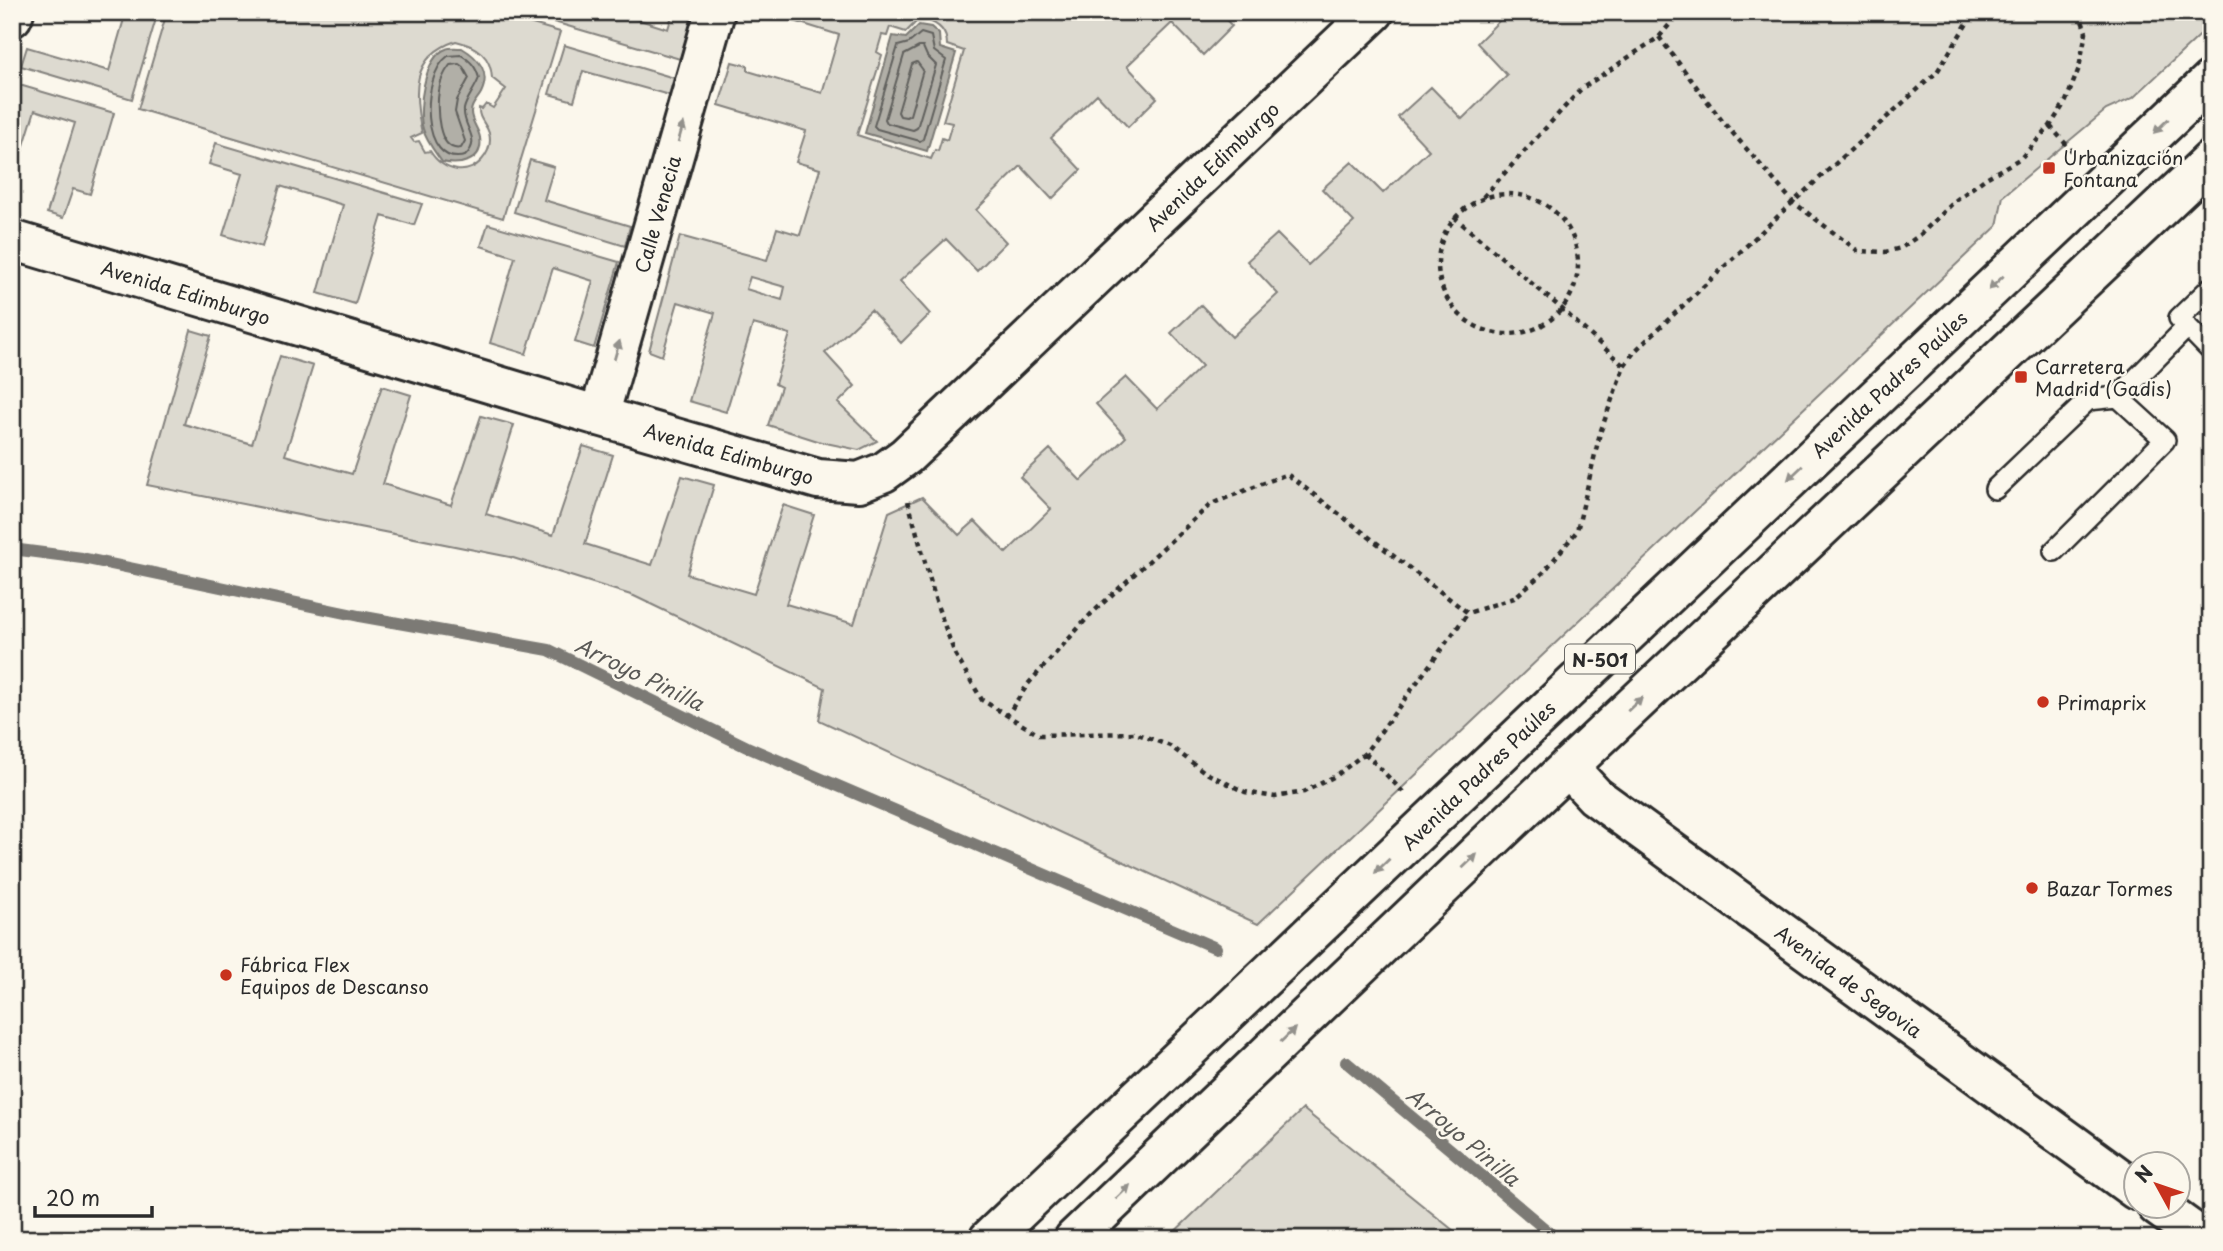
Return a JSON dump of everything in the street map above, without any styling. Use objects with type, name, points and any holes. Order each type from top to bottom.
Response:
[{"type":"main road","name":"Calle Venecia","points":[[599,416],[715,12]]},
{"type":"main road","name":"Avenida Edimburgo","points":[[12,240],[818,479],[859,482],[884,472],[906,456],[1374,12]]},
{"type":"main road","name":"Avenida Padres Paúles","points":[[989,1239],[2211,80]]},
{"type":"main road","name":"N-501","points":[[1074,1239],[1568,767],[2211,160]]},
{"type":"main road","name":"Avenida de Segovia","points":[[1568,767],[1595,796],[2122,1180]]},
{"type":"main road","points":[[2177,1220],[2203,1239]]},
{"type":"lane","points":[[2211,287],[2179,318],[2211,351]]},
{"type":"lane","points":[[1995,489],[2088,400],[2118,397],[2187,327]]},
{"type":"lane","points":[[2054,551],[2165,440],[2118,397]]},
{"type":"path","points":[[1482,197],[1508,192],[1535,197],[1557,212],[1573,234],[1579,260],[1575,286],[1562,309],[1541,327],[1514,335],[1486,332],[1462,318],[1445,296],[1437,269],[1441,242],[1454,217],[1482,197],[1581,89],[1659,37],[1680,12]]},
{"type":"path","points":[[907,499],[937,605],[956,654],[982,701],[1040,735],[1135,733],[1170,746],[1206,773],[1245,792],[1275,797],[1304,792],[1337,775],[1364,753],[1468,613],[1514,597],[1543,573],[1577,531],[1600,433],[1624,366],[1635,351],[1793,202],[1937,72],[1974,12]]},
{"type":"path","points":[[1659,37],[1723,122],[1793,202],[1858,251],[1885,252],[1901,248],[1920,235],[1956,200],[1986,178],[2021,158],[2050,126],[2066,101],[2079,68],[2086,32],[2079,12]]},
{"type":"path","points":[[2050,126],[2072,151]]},
{"type":"path","points":[[1454,217],[1624,366]]},
{"type":"path","points":[[1006,717],[1028,684],[1091,614],[1211,504],[1287,474],[1468,613]]},
{"type":"path","points":[[1364,753],[1408,797]]},
{"type":"shaded area","points":[[126,12],[158,12],[132,99],[21,66],[27,47],[109,71]]},
{"type":"shaded area","points":[[167,12],[491,12],[560,32],[503,218],[138,109]],"holes":[[[456,41],[482,53],[489,64],[492,78],[506,89],[493,108],[486,104],[482,109],[479,108],[489,133],[486,154],[477,165],[457,170],[442,164],[430,151],[425,152],[419,141],[414,142],[411,138],[422,133],[417,90],[423,66],[430,56],[441,48]]]},
{"type":"shaded area","points":[[549,12],[628,12],[627,16],[668,29],[673,12],[694,12],[680,59],[547,20]]},
{"type":"shaded area","points":[[765,12],[1219,12],[1232,26],[1203,55],[1172,23],[1127,66],[1157,98],[1128,127],[1097,94],[1051,138],[1081,170],[1052,199],[1021,166],[976,210],[1006,242],[977,271],[946,239],[900,281],[930,314],[901,343],[871,310],[825,353],[855,386],[838,403],[877,441],[859,450],[821,442],[768,425],[781,387],[775,384],[790,334],[753,324],[726,412],[689,401],[715,313],[678,302],[662,356],[649,351],[680,236],[767,260],[777,228],[800,235],[820,169],[796,162],[806,131],[719,105],[732,62],[748,66],[748,71],[822,93],[839,35]],"holes":[[[926,20],[941,29],[946,36],[947,45],[964,51],[943,121],[952,123],[947,140],[942,138],[938,151],[935,150],[931,159],[857,135],[882,55],[877,52],[882,35],[887,36],[890,27],[906,32],[916,22]],[[750,277],[785,287],[782,300],[746,289]]]},
{"type":"shaded area","points":[[1490,12],[2211,12],[2211,25],[2133,98],[2106,110],[2003,196],[1997,226],[1258,924],[819,720],[825,688],[634,596],[510,557],[147,485],[191,330],[211,336],[184,424],[252,444],[280,356],[313,366],[285,455],[352,474],[382,386],[411,395],[383,484],[451,505],[481,416],[514,425],[486,514],[553,535],[583,446],[613,455],[585,544],[652,565],[682,476],[714,485],[687,574],[754,594],[783,505],[814,515],[786,604],[854,624],[889,512],[922,497],[959,535],[975,521],[1006,553],[1051,509],[1020,477],[1050,449],[1081,481],[1126,437],[1096,404],[1126,377],[1157,409],[1202,366],[1171,333],[1201,305],[1232,337],[1278,294],[1247,261],[1277,234],[1308,265],[1354,222],[1322,189],[1352,162],[1383,193],[1429,150],[1398,117],[1431,87],[1462,119],[1507,75],[1477,43],[1499,21]]},
{"type":"shaded area","points":[[564,45],[674,78],[669,95],[583,71],[574,101],[549,94]]},
{"type":"shaded area","points":[[16,84],[114,113],[90,194],[73,189],[63,218],[47,213],[75,123],[35,110],[16,171],[12,170],[12,98]]},
{"type":"shaded area","points":[[216,143],[422,204],[414,225],[382,216],[355,304],[318,293],[343,205],[280,186],[262,247],[223,235],[242,174],[209,164]]},
{"type":"shaded area","points":[[530,160],[554,167],[544,200],[630,226],[625,246],[514,212]]},
{"type":"shaded area","points":[[488,224],[619,262],[594,348],[575,342],[593,281],[553,268],[526,354],[490,343],[515,257],[481,246]]},
{"type":"shaded area","points":[[1303,1109],[1464,1239],[1167,1239]]},
{"type":"water","points":[[919,25],[931,27],[939,34],[940,48],[956,53],[927,151],[865,133],[893,36],[906,38]]},
{"type":"water","points":[[448,48],[462,48],[474,56],[484,73],[484,86],[471,112],[480,146],[478,152],[469,160],[442,162],[424,133],[421,110],[424,85],[427,73],[438,54]]},
{"type":"waterway","name":"Arroyo Pinilla","points":[[12,549],[82,558],[359,616],[549,650],[747,747],[1216,948]]},
{"type":"waterway","name":"Arroyo Pinilla","points":[[1346,1062],[1557,1239]]},
{"type":"place","name":"Urbanización Fontana","points":[[2049,168]]},
{"type":"place","name":"Carretera Madrid (Gadis)","points":[[2021,377]]},
{"type":"place","name":"Primaprix","points":[[2043,702]]},
{"type":"place","name":"Bazar Tormes","points":[[2032,888]]},
{"type":"place","name":"Fábrica Flex Equipos de Descanso","points":[[226,975]]}]
